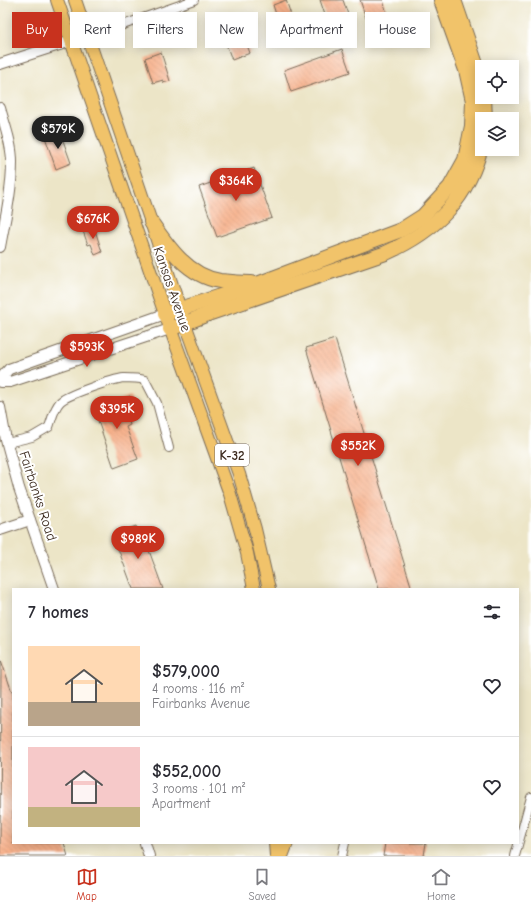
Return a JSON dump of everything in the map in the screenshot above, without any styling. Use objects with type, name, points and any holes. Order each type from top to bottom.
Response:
[{"type":"highway","points":[[165,314],[257,284],[402,230],[423,216],[450,187],[464,160],[472,126],[473,101],[466,70],[441,0]]},
{"type":"highway","points":[[454,0],[475,61]]},
{"type":"highway","points":[[170,329],[386,253],[405,244],[430,228],[451,207],[462,192],[479,156]]},
{"type":"highway","points":[[151,222],[177,257],[198,274],[218,281],[257,284]]},
{"type":"main road","name":"Kansas Avenue","points":[[57,0],[70,37]]},
{"type":"main road","name":"Kansas Avenue","points":[[75,0],[79,12]]},
{"type":"main road","name":"Kansas Avenue","points":[[74,48],[170,329],[230,494],[247,553],[254,588]]},
{"type":"main road","name":"Kansas Avenue","points":[[91,48],[180,310],[238,474],[255,529],[269,588]]},
{"type":"main road","points":[[275,844],[276,856]]},
{"type":"main road","points":[[282,856],[287,844]]},
{"type":"street","points":[[125,24],[194,0]]},
{"type":"street","points":[[0,64],[70,40]]},
{"type":"street","points":[[0,108],[7,130],[12,161],[10,185],[0,247]]},
{"type":"street","points":[[165,314],[9,369],[0,380],[10,382],[170,329]]},
{"type":"street","points":[[7,442],[32,436],[49,427],[56,408],[61,400],[72,394],[122,378],[138,378],[145,380],[157,403],[169,448]]},
{"type":"street","name":"Fairbanks Road","points":[[0,407],[19,488],[54,588]]},
{"type":"street","points":[[0,530],[30,520]]},
{"type":"street","points":[[519,839],[531,797]]},
{"type":"street","points":[[145,844],[149,856]]},
{"type":"street","points":[[342,856],[345,844]]},
{"type":"street","points":[[514,856],[517,844]]},
{"type":"building","points":[[286,0],[290,12],[275,12],[273,5]]},
{"type":"building","points":[[320,0],[343,0],[347,12],[324,12]]},
{"type":"building","points":[[360,0],[383,0],[387,12],[365,12],[365,15]]},
{"type":"building","points":[[228,48],[248,48],[250,53],[232,60]]},
{"type":"building","points":[[342,49],[350,72],[291,92],[284,70]]},
{"type":"building","points":[[161,52],[170,81],[163,83],[163,80],[153,83],[145,58]]},
{"type":"building","points":[[60,132],[71,163],[56,169],[45,137]]},
{"type":"building","points":[[254,168],[272,218],[217,237],[199,187]]},
{"type":"building","points":[[94,227],[102,252],[95,255],[91,244],[88,245],[83,231]]},
{"type":"building","points":[[335,339],[412,588],[379,588],[306,348]]},
{"type":"building","points":[[130,396],[136,413],[127,416],[130,425],[126,427],[138,459],[114,468],[94,409]]},
{"type":"building","points":[[136,526],[139,535],[143,534],[163,588],[133,588],[116,543],[120,542],[117,533]]},
{"type":"building","points":[[1,660],[12,692],[12,844],[64,844],[68,856],[0,856]]},
{"type":"building","points":[[385,844],[426,844],[424,856],[383,856]]}]
